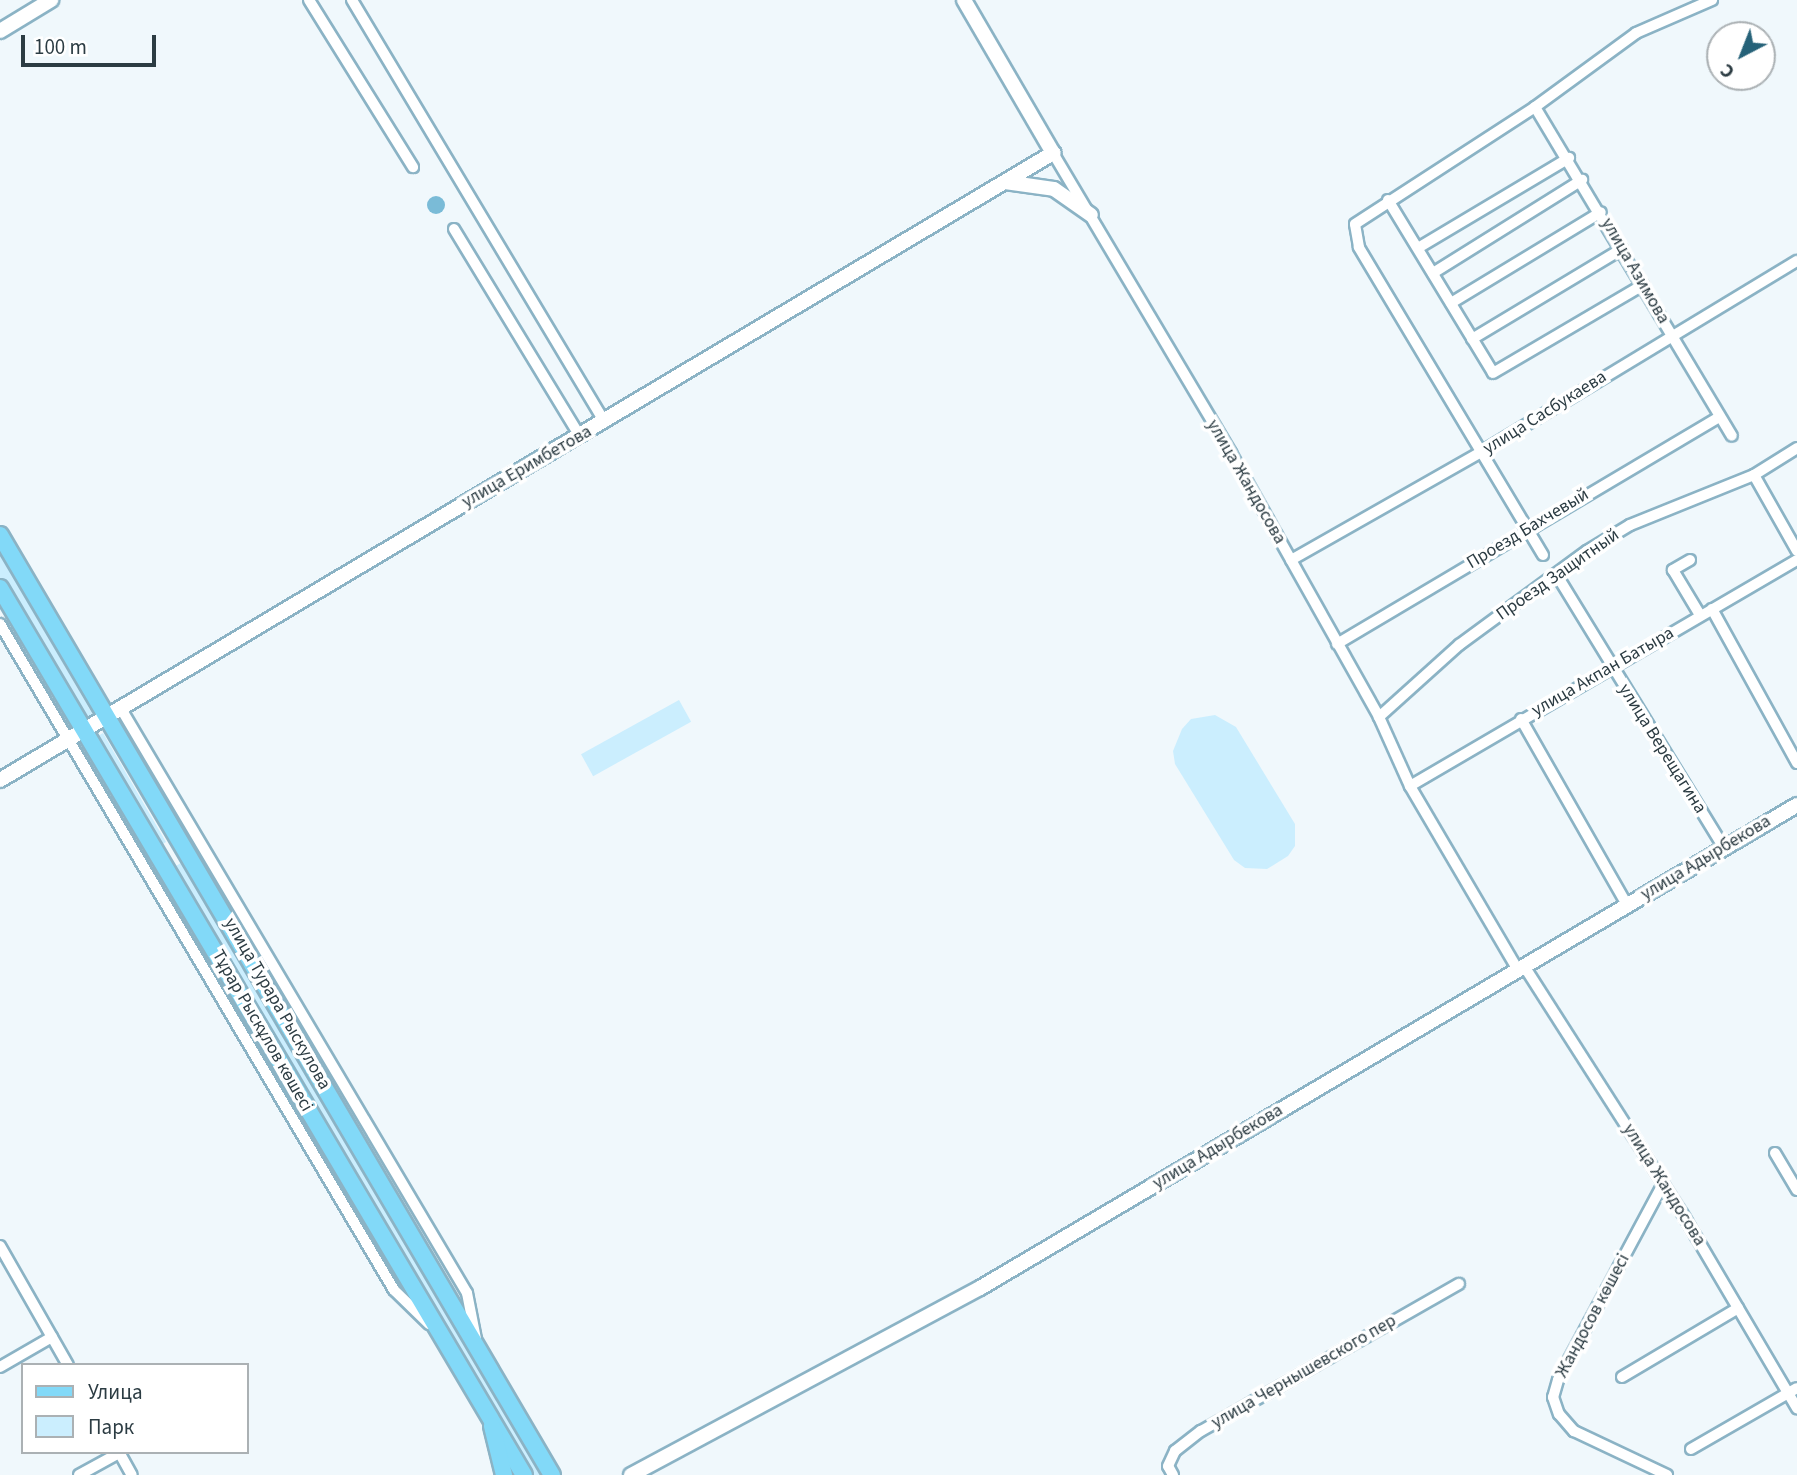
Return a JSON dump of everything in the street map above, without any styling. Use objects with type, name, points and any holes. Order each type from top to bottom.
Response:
[{"type":"main road","points":[[0,31],[51,0]]},
{"type":"main road","name":"улица Жандосова","points":[[964,0],[1053,153]]},
{"type":"main road","name":"улица Еримбетова","points":[[0,780],[1053,153]]},
{"type":"main road","points":[[1005,182],[1054,189],[1091,215]]},
{"type":"main road","name":"улица Турара Рыскулова","points":[[0,535],[114,710],[148,782],[480,1359],[548,1469]]},
{"type":"main road","name":"Тұрар Рыскұлов көшесі","points":[[0,588],[524,1475]]},
{"type":"main road","name":"улица Адырбекова","points":[[631,1475],[980,1288],[1797,805]]},
{"type":"main road","points":[[163,863],[187,848]]},
{"type":"main road","points":[[492,1420],[492,1437],[504,1475]]},
{"type":"main road","points":[[548,1469],[564,1475]]},
{"type":"street","points":[[309,0],[413,167]]},
{"type":"street","points":[[352,0],[605,422]]},
{"type":"street","points":[[1543,555],[1355,239],[1359,218],[1535,107],[1636,33],[1712,0]]},
{"type":"street","name":"улица Азимова","points":[[1535,107],[1569,158],[1732,436]]},
{"type":"street","name":"улица Жандосова","points":[[1053,153],[1291,560],[1378,718],[1410,786],[1521,968],[1663,1184],[1738,1308],[1793,1391],[1797,1408]]},
{"type":"street","points":[[1418,248],[1569,158]]},
{"type":"street","points":[[1433,273],[1582,180]]},
{"type":"street","points":[[1388,200],[1493,373],[1643,285]]},
{"type":"street","points":[[1451,303],[1601,212]]},
{"type":"street","points":[[454,229],[580,436]]},
{"type":"street","points":[[1472,339],[1622,249]]},
{"type":"street","name":"улица Сасбукаева","points":[[1291,560],[1483,451],[1672,334],[1797,261]]},
{"type":"street","name":"Проезд Бахчевый","points":[[1338,644],[1720,417]]},
{"type":"street","name":"Проезд Защитный","points":[[1378,718],[1459,645],[1558,577],[1571,563],[1630,525],[1754,475],[1797,448]]},
{"type":"street","points":[[1754,475],[1797,551]]},
{"type":"street","points":[[1690,560],[1673,569],[1700,615]]},
{"type":"street","name":"улица Акпан Батыра","points":[[1410,786],[1610,666],[1797,560]]},
{"type":"street","name":"улица Верещагина","points":[[1558,577],[1610,666],[1724,848]]},
{"type":"street","points":[[1712,609],[1797,764]]},
{"type":"street","points":[[0,624],[394,1290],[446,1341]]},
{"type":"street","points":[[114,710],[177,808],[467,1293],[480,1359]]},
{"type":"street","points":[[1521,719],[1627,905]]},
{"type":"street","points":[[148,782],[177,808]]},
{"type":"street","points":[[1775,1153],[1797,1190]]},
{"type":"street","name":"Жандосов көшесі","points":[[1663,1184],[1558,1380],[1553,1397],[1559,1413],[1574,1431],[1667,1475]]},
{"type":"street","points":[[0,1246],[4,1260],[67,1363]]},
{"type":"street","name":"улица Чернышевского пер","points":[[1173,1475],[1168,1466],[1175,1451],[1201,1431],[1459,1284]]},
{"type":"street","points":[[1622,1377],[1738,1308]]},
{"type":"street","points":[[0,1367],[52,1337]]},
{"type":"street","points":[[1691,1449],[1793,1391]]},
{"type":"street","points":[[79,1475],[116,1454]]},
{"type":"street","points":[[120,1454],[132,1475]]},
{"type":"green space","points":[[0,554],[93,715],[81,722],[0,582]]},
{"type":"green space","points":[[679,700],[691,722],[593,776],[581,754]]},
{"type":"green space","points":[[1215,715],[1236,727],[1295,824],[1295,846],[1288,856],[1267,869],[1245,868],[1234,860],[1175,764],[1173,751],[1182,729],[1191,719]]},
{"type":"green space","points":[[103,733],[166,842],[158,847],[95,738]]},
{"type":"green space","points":[[181,863],[541,1474],[533,1475],[174,867]]},
{"type":"water","points":[[436,196],[444,201],[445,205],[440,213],[436,214],[428,209],[427,205],[432,197]]}]
